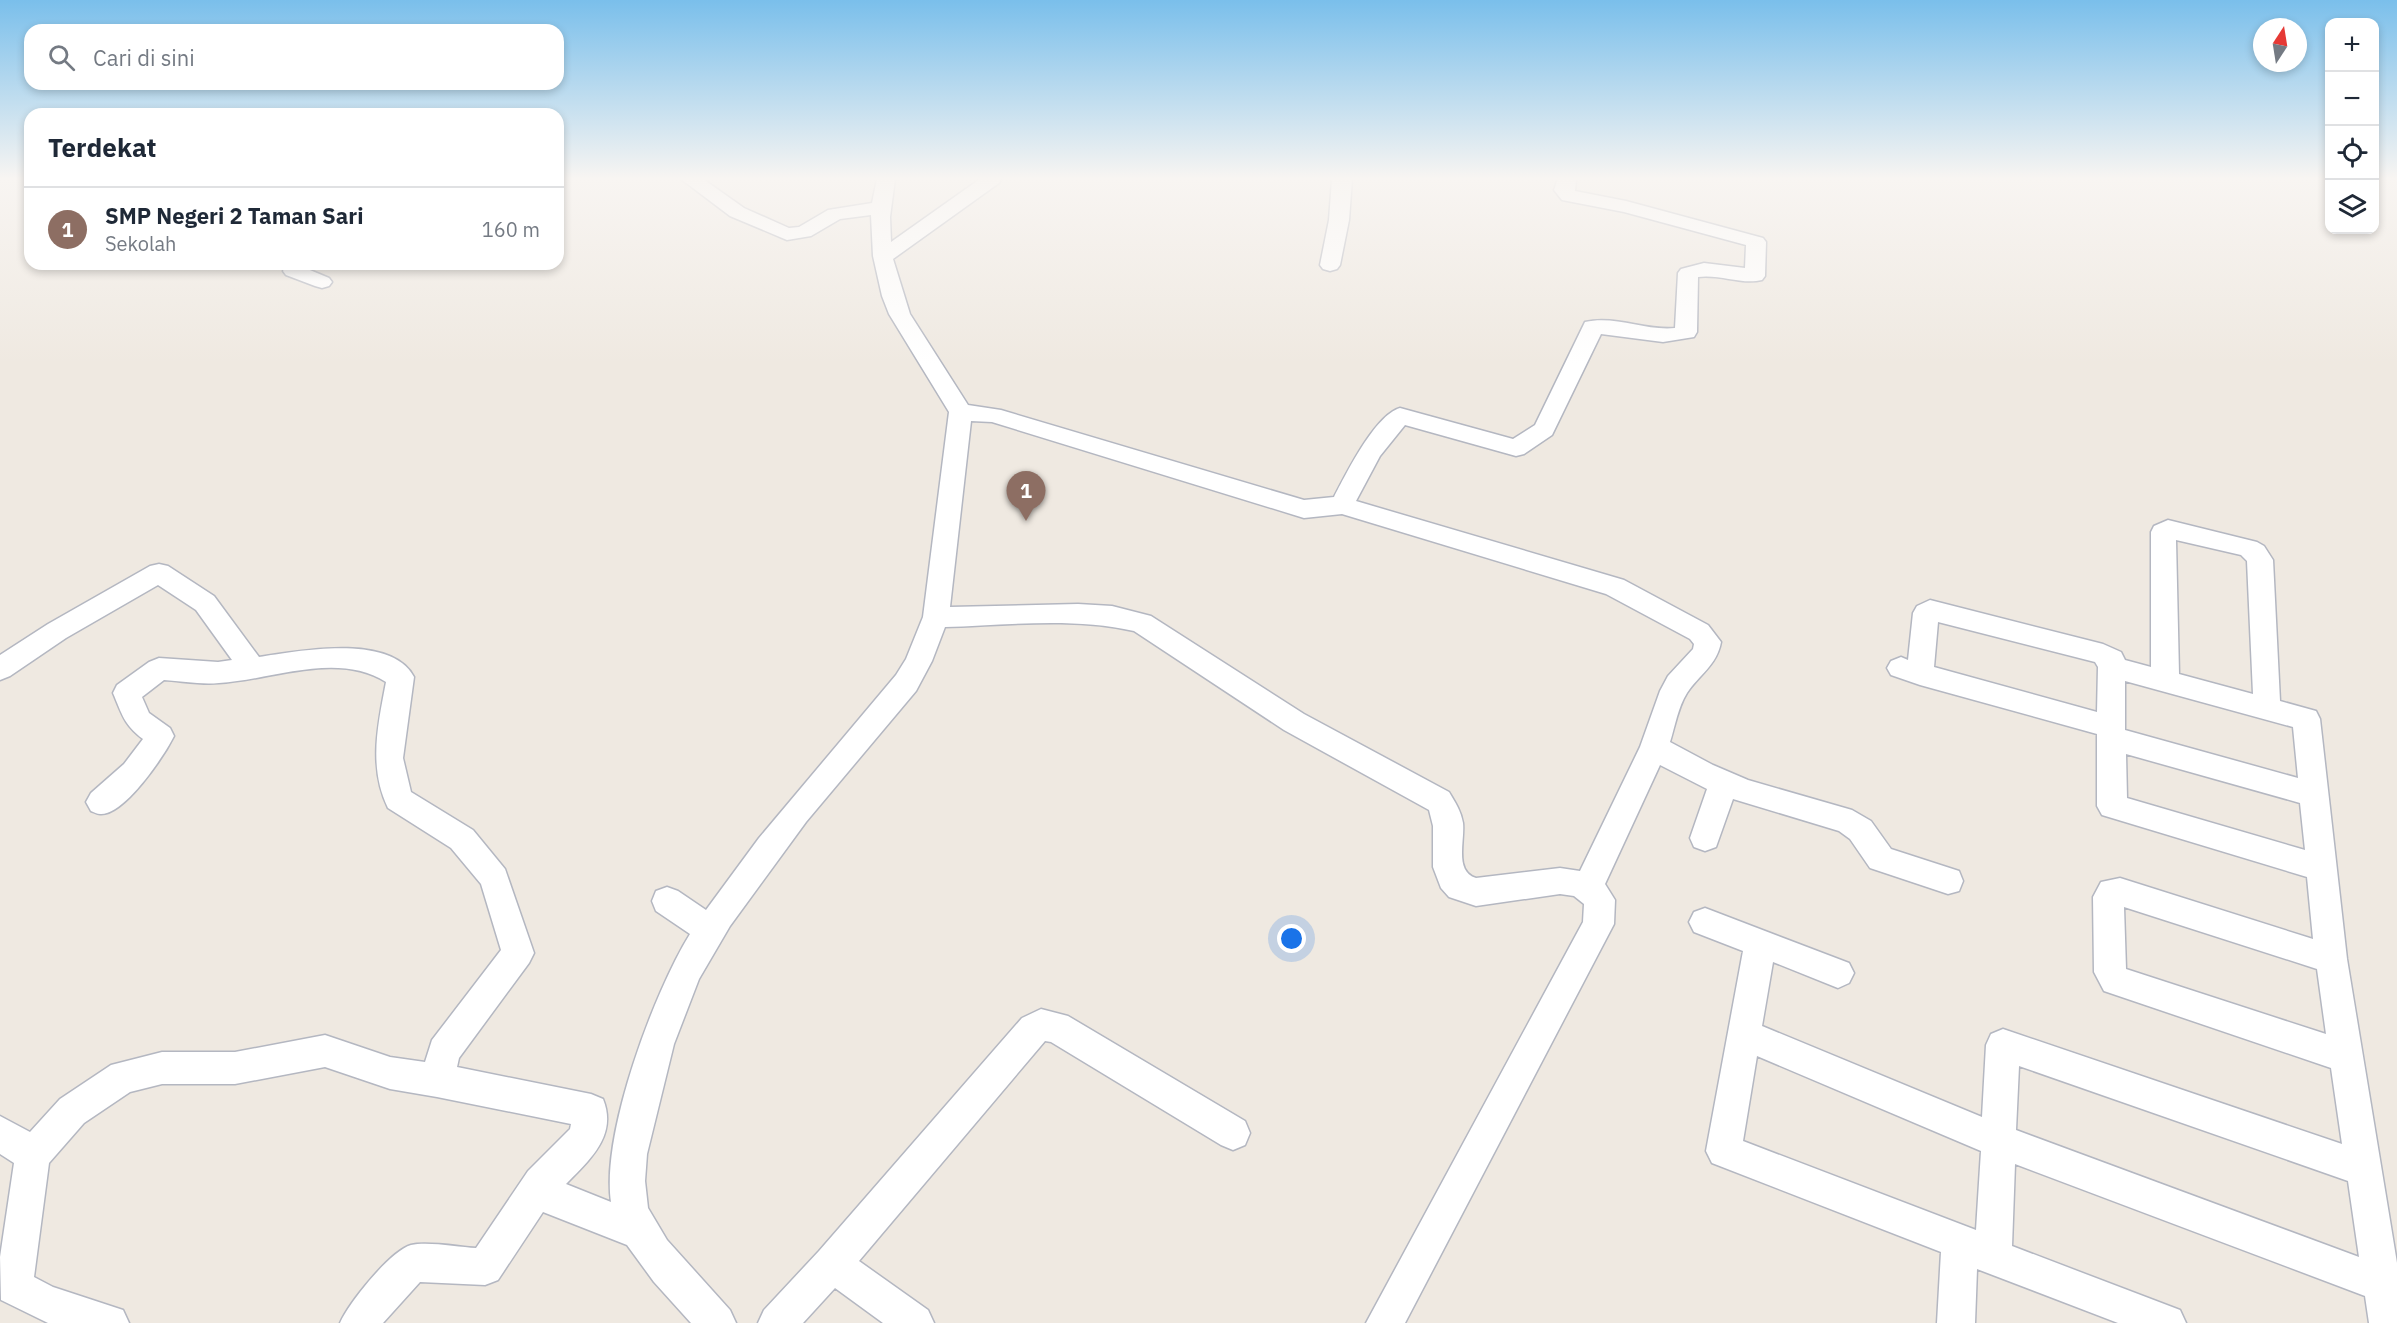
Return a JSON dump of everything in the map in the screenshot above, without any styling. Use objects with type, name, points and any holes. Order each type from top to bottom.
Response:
[{"type":"street","points":[[717,1323],[643,1241],[630,1210],[626,1176],[632,1133],[650,1067],[675,999],[695,954],[770,848],[906,683],[924,650],[936,617],[960,412],[950,389],[897,312],[883,257],[882,241]]},
{"type":"street","points":[[883,257],[906,241]]},
{"type":"street","points":[[1329,265],[1334,241]]},
{"type":"street","points":[[1342,505],[1370,452],[1400,416],[1516,448],[1544,430],[1593,327],[1605,326],[1673,337],[1686,332],[1688,273],[1696,270],[1714,270],[1755,276],[1756,242],[1751,241]]},
{"type":"street","points":[[294,270],[322,282]]},
{"type":"street","points":[[960,412],[993,415],[1304,509],[1342,505],[1615,587],[1700,632],[1708,642],[1706,652],[1678,685],[1654,747],[1588,887]]},
{"type":"street","points":[[2165,681],[2163,532],[2168,529],[2248,548],[2256,552],[2260,560],[2267,708]]},
{"type":"street","points":[[0,669],[57,631],[159,573],[205,603],[252,668]]},
{"type":"street","points":[[2314,795],[2111,732],[1910,671],[1926,613],[1930,610],[2103,654],[2110,659],[2112,667],[2111,732],[2112,806],[2322,868]]},
{"type":"street","points":[[936,617],[1078,614],[1112,616],[1142,623],[1294,722],[1439,801],[1448,814],[1448,868],[1455,885],[1463,890],[1476,892],[1560,881],[1588,887],[1600,900],[1598,924],[1384,1323]]},
{"type":"street","points":[[101,802],[116,792],[141,767],[160,736],[138,720],[128,693],[159,669],[218,673],[332,657],[377,663],[400,677],[392,725],[390,758],[398,799],[462,839],[494,878],[518,953],[444,1052],[437,1080]]},
{"type":"street","points":[[2112,667],[2306,719],[2331,959],[2388,1323]]},
{"type":"street","points":[[1654,747],[1683,765],[1724,783],[1793,807],[1841,819],[1865,834],[1875,853],[1881,859],[1948,881]]},
{"type":"street","points":[[1706,838],[1724,783]]},
{"type":"street","points":[[2331,959],[2120,892],[2112,892],[2108,897],[2110,972],[2115,980],[2346,1057]]},
{"type":"street","points":[[667,901],[710,930]]},
{"type":"street","points":[[1705,922],[1838,973]]},
{"type":"street","points":[[1760,943],[1724,1151],[2167,1323]]},
{"type":"street","points":[[777,1323],[832,1264],[1034,1029],[1041,1025],[1056,1027],[1233,1133]]},
{"type":"street","points":[[1744,1034],[1997,1140],[2382,1284]]},
{"type":"street","points":[[1993,1257],[2003,1045],[2362,1168]]},
{"type":"street","points":[[110,1323],[47,1304],[15,1287],[33,1155],[72,1111],[123,1077],[162,1068],[235,1068],[325,1051],[390,1072],[591,1111],[586,1138],[541,1184],[485,1268],[413,1263],[358,1323]]},
{"type":"street","points":[[0,1133],[33,1155]]},
{"type":"street","points":[[541,1184],[555,1199],[639,1232]]},
{"type":"street","points":[[1956,1323],[1960,1241]]},
{"type":"street","points":[[832,1264],[915,1323]]},
{"type":"place","name":"SMP Negeri 2 Taman Sari","points":[[1026,521]]}]
